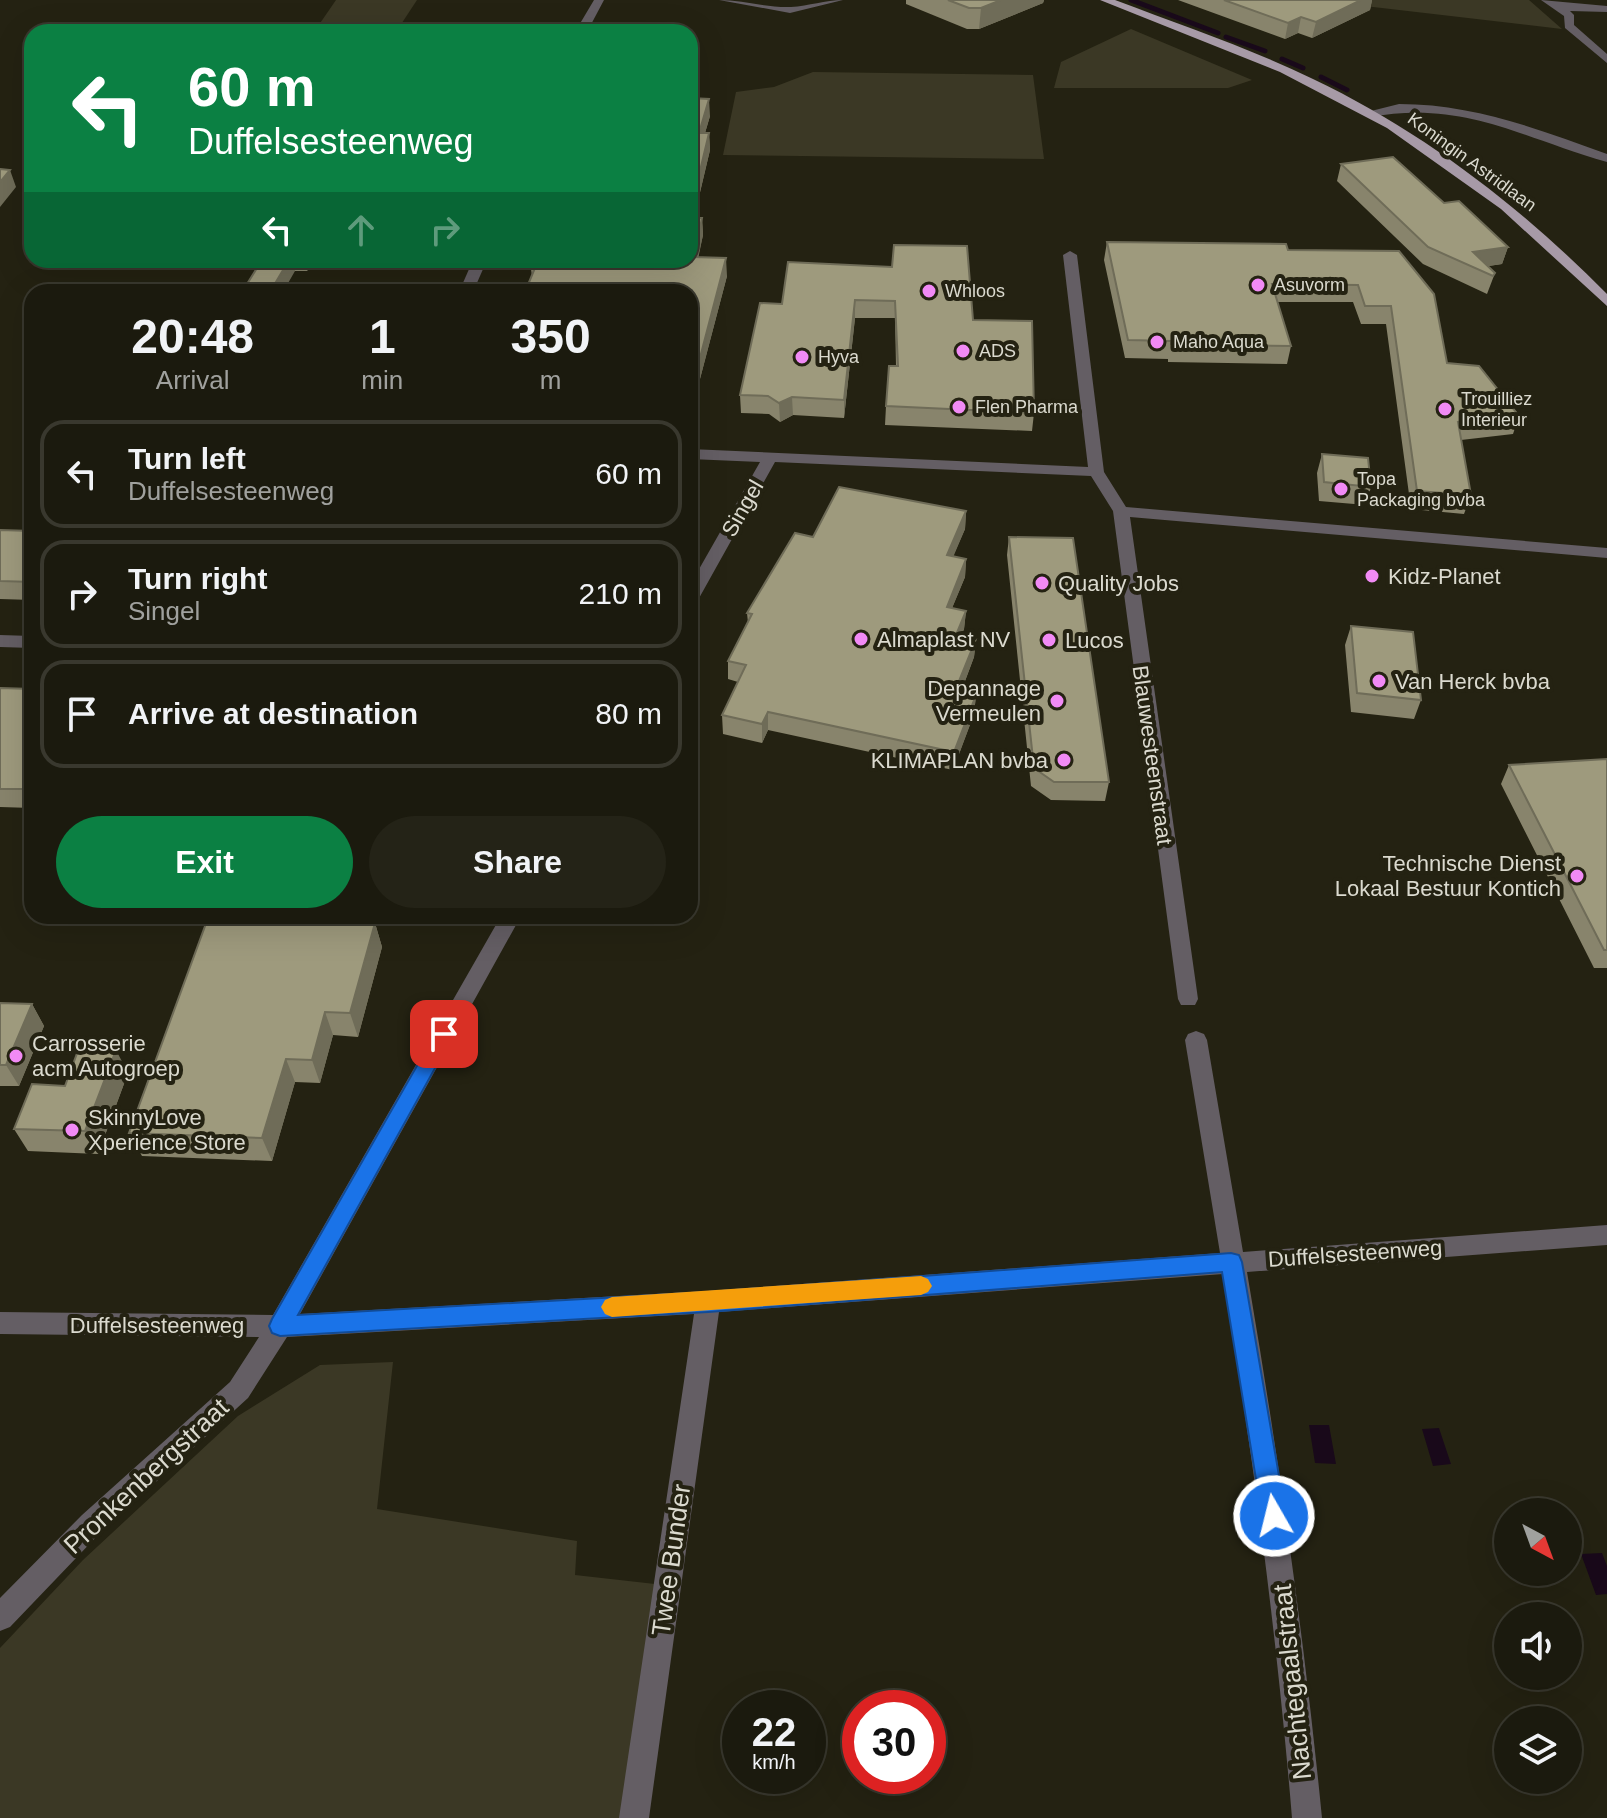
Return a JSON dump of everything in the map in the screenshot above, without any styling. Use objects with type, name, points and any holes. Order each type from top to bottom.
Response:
[{"type":"main road","name":"Koningin Astridlaan","points":[[1105,0],[1259,59],[1369,113],[1492,194],[1541,235],[1607,302]]},
{"type":"street","points":[[586,24],[599,0]]},
{"type":"street","points":[[724,0],[790,10],[838,0]]},
{"type":"street","points":[[1546,0],[1569,15],[1569,26],[1607,60]]},
{"type":"street","points":[[1560,7],[1607,9]]},
{"type":"street","points":[[1369,113],[1409,106],[1471,115],[1607,158]]},
{"type":"street","points":[[1382,121],[1415,112],[1471,115]]},
{"type":"street","name":"Blauwesteenstraat","points":[[1070,255],[1096,472],[1121,511],[1157,791],[1188,999]]},
{"type":"street","points":[[698,454],[1096,472]]},
{"type":"street","name":"Singel","points":[[698,586],[770,458]]},
{"type":"street","points":[[1121,511],[1607,553]]},
{"type":"street","points":[[0,641],[24,642]]},
{"type":"street","points":[[280,1326],[506,924]]},
{"type":"street","points":[[1196,1040],[1231,1262]]},
{"type":"street","name":"Duffelsesteenweg","points":[[0,1323],[280,1326],[708,1302],[1607,1235]]},
{"type":"street","name":"Nachtegaalstraat","points":[[1231,1262],[1272,1502],[1307,1818]]},
{"type":"street","name":"Twee Bunder","points":[[634,1818],[708,1302]]},
{"type":"street","name":"Pronkenbergstraat","points":[[0,1617],[91,1524],[239,1390],[280,1326]]},
{"type":"shaded area","points":[[336,0],[417,0],[401,24],[320,24]]},
{"type":"shaded area","points":[[1313,0],[1529,0],[1562,29]]},
{"type":"shaded area","points":[[1131,29],[1252,80],[1228,88],[1054,88],[1061,62]]},
{"type":"shaded area","points":[[813,72],[1033,75],[1044,159],[723,155],[736,92],[774,87]]},
{"type":"shaded area","points":[[393,1362],[377,1509],[577,1541],[575,1575],[655,1584],[620,1818],[0,1818],[0,1648],[83,1560],[238,1416],[320,1365]]},
{"type":"shaded area","points":[[1309,1425],[1329,1425],[1336,1464],[1315,1463]]},
{"type":"shaded area","points":[[1439,1428],[1451,1464],[1433,1466],[1422,1429]]},
{"type":"shaded area","points":[[1602,1553],[1607,1566],[1607,1594],[1596,1595],[1582,1554]]},
{"type":"building","points":[[948,0],[1001,0],[981,8],[969,8]]},
{"type":"building","points":[[1224,0],[1361,0],[1316,22],[1301,17],[1288,23]]},
{"type":"building","points":[[698,98],[709,99],[699,133],[709,133],[698,179]]},
{"type":"building","points":[[1393,157],[1444,203],[1459,201],[1508,247],[1473,252],[1495,273],[1493,276],[1428,247],[1341,164]]},
{"type":"building","points":[[0,169],[10,170],[0,182]]},
{"type":"building","points":[[1107,242],[1286,244],[1288,250],[1399,251],[1434,294],[1447,363],[1479,366],[1519,416],[1458,422],[1471,495],[1417,491],[1391,306],[1365,306],[1358,285],[1272,284],[1291,346],[1171,344],[1171,341],[1128,340]]},
{"type":"building","points":[[894,245],[967,246],[973,320],[1032,321],[1034,413],[886,406],[889,366],[898,366],[895,301],[855,300],[844,400],[792,397],[779,403],[768,396],[740,395],[760,303],[782,304],[788,262],[892,267]]},
{"type":"building","points":[[698,257],[726,258],[698,365],[698,284],[528,284],[535,268],[698,268]]},
{"type":"building","points":[[257,268],[284,268],[275,284],[247,284]]},
{"type":"building","points":[[1322,454],[1368,458],[1371,487],[1324,482]]},
{"type":"building","name":"Almaplast NV","points":[[839,487],[966,511],[947,555],[966,559],[947,607],[966,611],[956,635],[976,639],[955,691],[976,695],[954,752],[768,712],[762,724],[722,715],[746,665],[728,661],[752,614],[747,613],[795,533],[813,537]]},
{"type":"building","points":[[0,530],[24,531],[24,582],[0,581]]},
{"type":"building","points":[[1009,537],[1073,538],[1109,782],[1054,782],[1034,768]]},
{"type":"building","name":"Van Herck bvba","points":[[1351,626],[1413,632],[1421,700],[1357,693]]},
{"type":"building","points":[[0,688],[24,689],[24,789],[0,789]]},
{"type":"building","name":"Technische Dienst Lokaal Bestuur Kontich","points":[[1607,759],[1607,950],[1604,950],[1509,765]]},
{"type":"building","points":[[206,924],[375,924],[350,1013],[325,1012],[312,1060],[286,1059],[262,1138],[129,1133]]},
{"type":"building","points":[[0,1003],[32,1004],[6,1065],[0,1065]]},
{"type":"building","points":[[79,1048],[116,1050],[85,1131],[14,1129],[32,1084],[65,1086]]},
{"type":"waterway","points":[[1131,0],[1218,33]]},
{"type":"waterway","points":[[1226,37],[1265,51]]},
{"type":"waterway","points":[[1282,59],[1303,68]]},
{"type":"waterway","points":[[1321,77],[1347,90]]},
{"type":"slow traffic","points":[[612,1307],[921,1286]]},
{"type":"place","name":"Asuvorm","points":[[1258,285]]},
{"type":"place","name":"Whloos","points":[[929,291]]},
{"type":"place","name":"Maho Aqua","points":[[1157,342]]},
{"type":"place","name":"ADS","points":[[963,351]]},
{"type":"place","name":"Hyva","points":[[802,357]]},
{"type":"place","name":"Flen Pharma","points":[[959,407]]},
{"type":"place","name":"Trouilliez Interieur","points":[[1445,409]]},
{"type":"place","name":"Topa Packaging bvba","points":[[1341,489]]},
{"type":"place","name":"Kidz-Planet","points":[[1372,576]]},
{"type":"place","name":"Quality Jobs","points":[[1042,583]]},
{"type":"place","name":"Almaplast NV","points":[[861,639]]},
{"type":"place","name":"Lucos","points":[[1049,640]]},
{"type":"place","name":"Van Herck bvba","points":[[1379,681]]},
{"type":"place","name":"Depannage Vermeulen","points":[[1057,701]]},
{"type":"place","name":"KLIMAPLAN bvba","points":[[1064,760]]},
{"type":"place","name":"Technische Dienst Lokaal Bestuur Kontich","points":[[1577,876]]},
{"type":"place","name":"Carrosserie acm Autogroep","points":[[16,1056]]},
{"type":"place","name":"SkinnyLove Xperience Store","points":[[72,1130]]},
{"type":"route","points":[[444,1034],[280,1326],[708,1302],[1231,1262],[1274,1516]]}]
